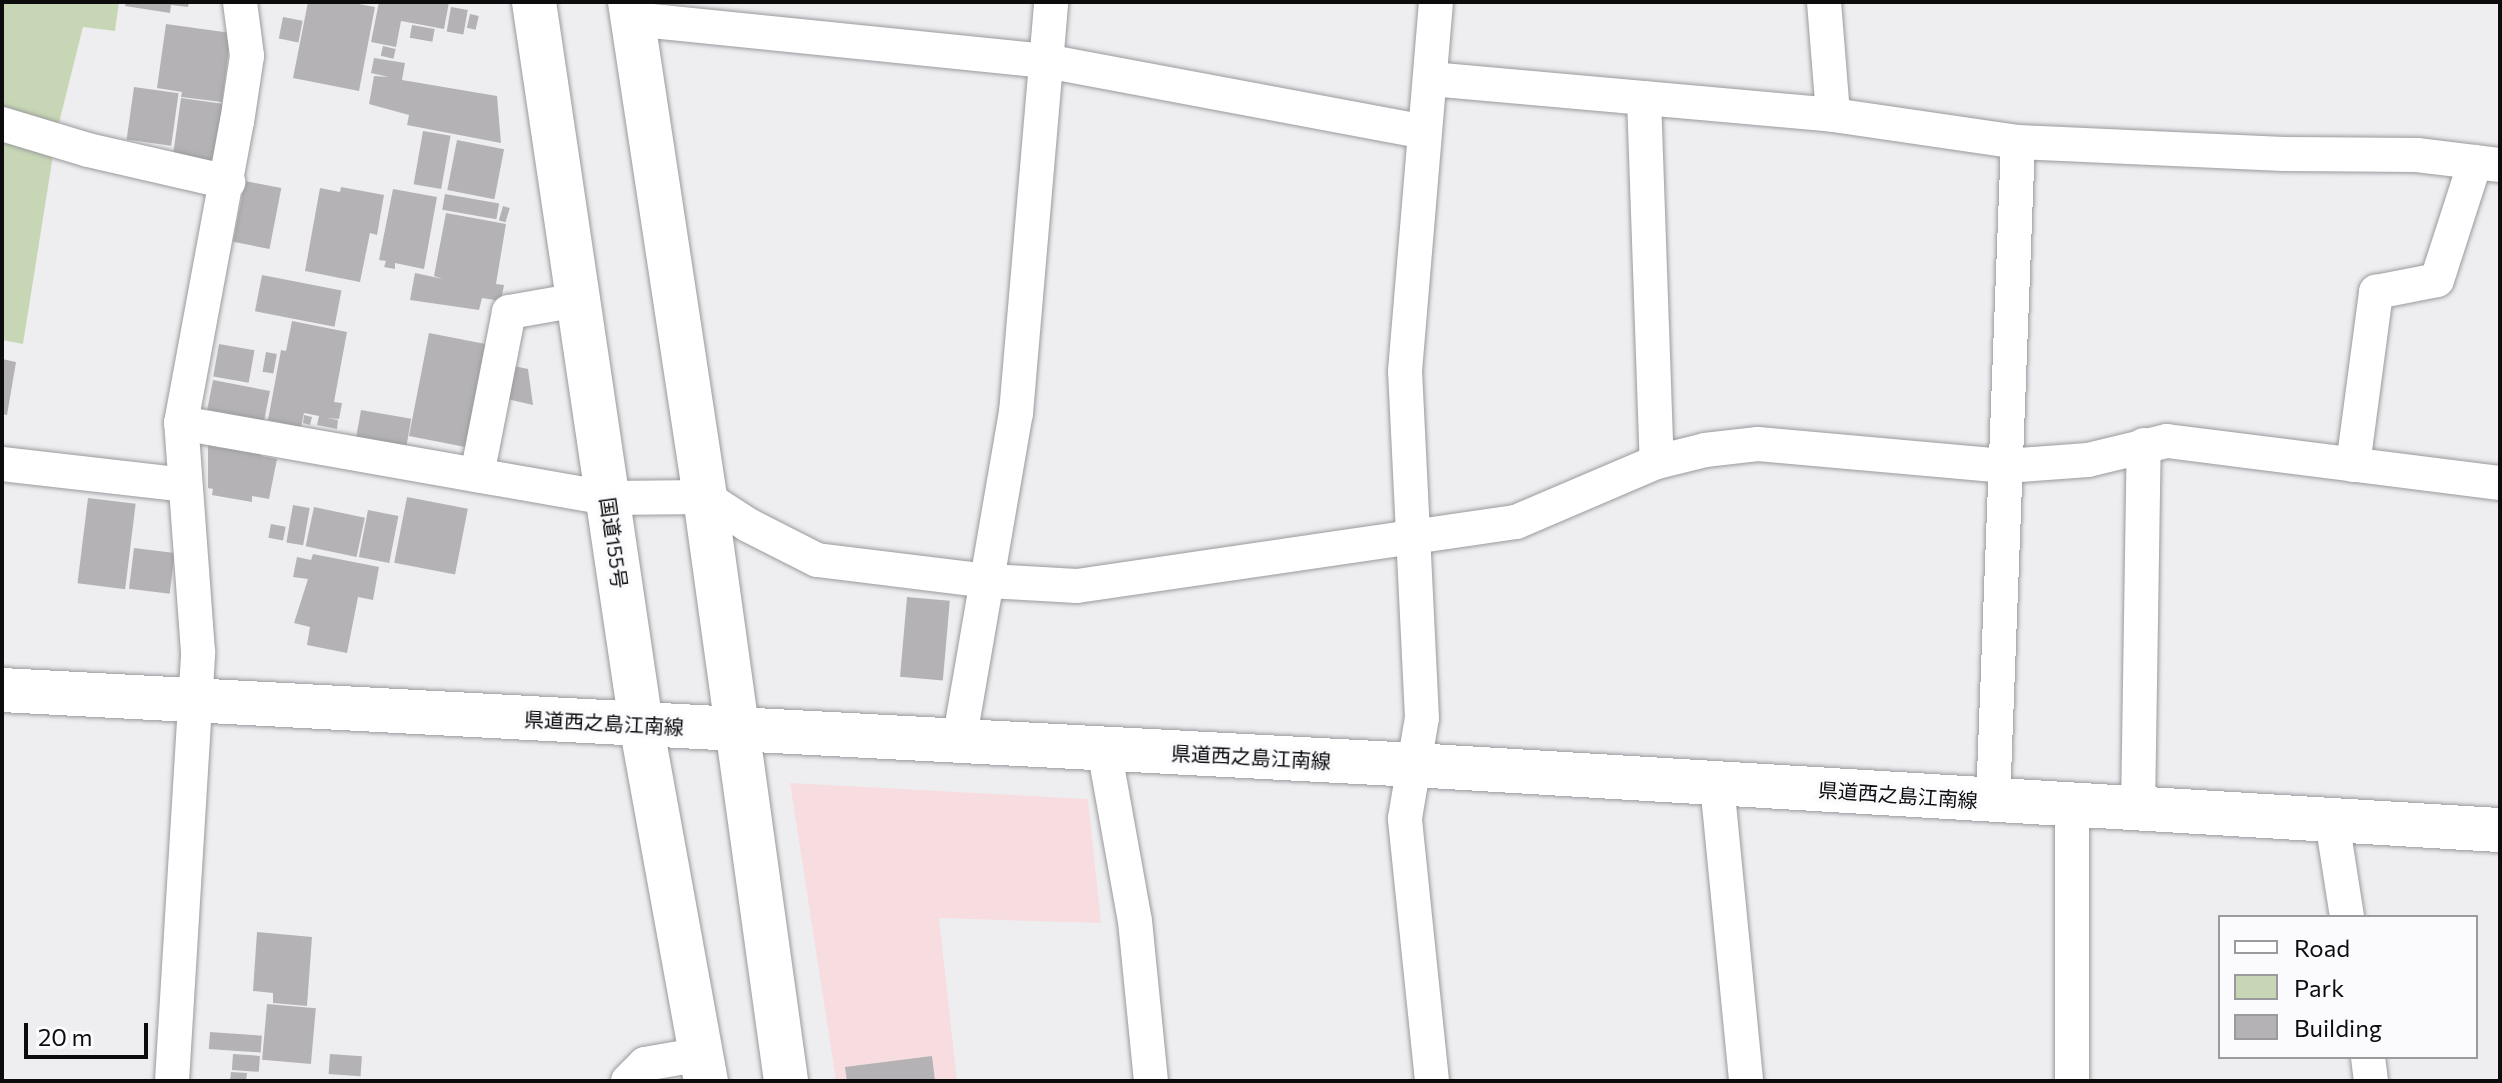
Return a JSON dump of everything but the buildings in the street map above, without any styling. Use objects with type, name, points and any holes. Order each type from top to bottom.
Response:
[{"type":"main road","name":"国道155号","points":[[534,2],[641,724],[704,1068]]},
{"type":"main road","points":[[631,10],[705,497],[786,1081]]},
{"type":"main road","name":"県道西之島江南線","points":[[2,690],[1414,765],[2500,830]]},
{"type":"street","points":[[172,1081],[198,652],[181,423],[228,182],[247,56],[240,2]]},
{"type":"street","points":[[959,742],[1016,413],[1051,2]]},
{"type":"street","points":[[1432,1081],[1405,818],[1422,718],[1405,371],[1436,2]]},
{"type":"street","points":[[1824,2],[1833,115]]},
{"type":"street","points":[[631,10],[1046,61],[1424,132]]},
{"type":"street","points":[[1431,79],[1833,115],[2018,142],[2269,153],[2417,155],[2488,163],[2437,280],[2376,292],[2353,465]]},
{"type":"street","points":[[1644,98],[1657,462]]},
{"type":"street","points":[[2,124],[88,150],[228,182]]},
{"type":"street","points":[[1993,801],[2018,142]]},
{"type":"street","points":[[477,475],[509,312],[578,300]]},
{"type":"street","points":[[181,423],[608,498],[705,497],[748,525],[817,560],[989,581],[1077,586],[1516,522],[1657,462],[1705,450],[1758,444],[2006,466],[2088,460],[2167,441],[2500,483]]},
{"type":"street","points":[[2138,810],[2144,445]]},
{"type":"street","points":[[2,464],[185,485]]},
{"type":"street","points":[[1104,749],[1135,921],[1151,1081]]},
{"type":"street","points":[[1717,784],[1746,1081]]},
{"type":"street","points":[[2072,806],[2072,1081]]},
{"type":"street","points":[[2332,821],[2347,915]]},
{"type":"street","points":[[2368,1059],[2371,1081]]},
{"type":"street","points":[[628,1081],[645,1064],[704,1068]]},
{"type":"shaded area","points":[[790,783],[1088,799],[1101,923],[939,918],[957,1081],[836,1081]]},
{"type":"green space","points":[[2,2],[119,2],[115,31],[83,27],[57,131],[2,115]]},
{"type":"green space","points":[[2,134],[54,149],[23,344],[2,340]]}]
